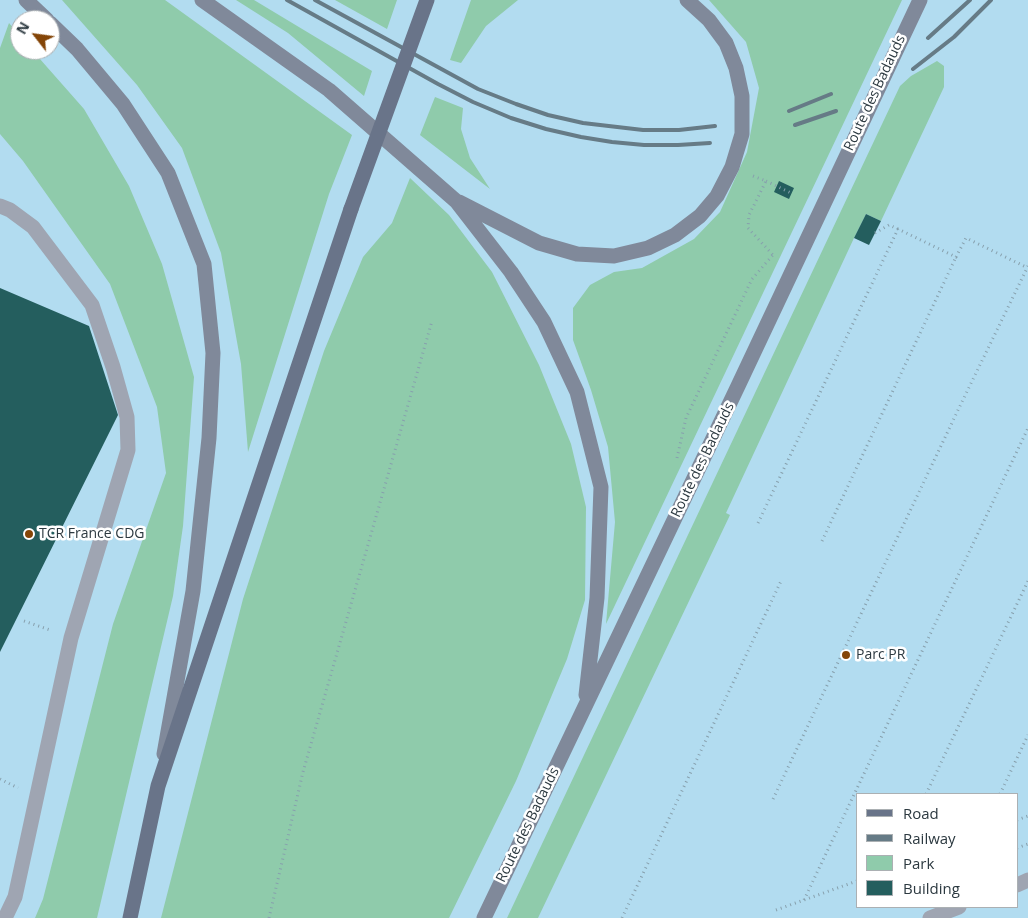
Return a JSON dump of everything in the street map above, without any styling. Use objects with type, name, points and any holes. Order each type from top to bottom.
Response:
[{"type":"main road","points":[[26,0],[36,10]]},
{"type":"main road","points":[[202,0],[329,90],[456,200],[511,272],[544,322],[577,392],[600,487],[597,598],[585,706]]},
{"type":"main road","points":[[158,786],[352,209],[427,0]]},
{"type":"main road","points":[[456,200],[539,243],[576,254],[614,256],[648,248],[675,235],[700,216],[717,196],[732,167],[742,134],[742,96],[736,68],[726,43],[710,20],[687,0]]},
{"type":"main road","name":"Route des Badauds","points":[[484,918],[920,0]]},
{"type":"main road","points":[[60,32],[77,48],[123,104],[168,173],[204,264],[213,353],[209,438],[192,591],[158,786],[130,918]]},
{"type":"street","points":[[0,206],[10,210],[34,227],[92,305],[113,367],[127,417],[128,450],[71,638],[17,888],[6,918]]},
{"type":"street","points":[[930,918],[956,908]]},
{"type":"path","points":[[766,181],[791,194]]},
{"type":"path","points":[[875,233],[889,225],[956,257]]},
{"type":"path","points":[[748,228],[767,248]]},
{"type":"path","points":[[758,523],[898,229]]},
{"type":"path","points":[[773,799],[1027,267],[966,238],[822,541]]},
{"type":"path","points":[[676,460],[686,418],[752,280],[773,255]]},
{"type":"path","points":[[269,918],[303,772],[432,321]]},
{"type":"path","points":[[804,900],[1028,428]]},
{"type":"path","points":[[622,918],[782,579]]},
{"type":"path","points":[[926,793],[1028,581]]},
{"type":"path","points":[[1000,793],[1028,735]]},
{"type":"path","points":[[776,910],[856,881]]},
{"type":"shaded area","points":[[0,0],[1028,0],[1028,918],[0,918]]},
{"type":"green space","points":[[62,0],[165,0],[352,135],[329,194],[248,452],[241,364],[221,253],[182,148],[137,85]]},
{"type":"green space","points":[[236,0],[254,0],[372,71],[364,96],[288,33]]},
{"type":"green space","points":[[335,0],[397,0],[387,29]]},
{"type":"green space","points":[[471,0],[518,0],[486,26],[461,63],[450,60]]},
{"type":"green space","points":[[709,0],[902,0],[606,624],[615,522],[608,447],[591,390],[573,340],[573,308],[590,285],[614,272],[642,268],[694,239],[720,212],[747,152],[759,88],[746,42]]},
{"type":"green space","points":[[9,23],[10,60],[41,60],[84,109],[129,186],[162,264],[194,377],[183,526],[173,596],[97,918],[35,918],[43,899],[113,624],[166,473],[157,407],[110,284],[23,161],[0,134],[0,48]]},
{"type":"green space","points":[[937,61],[944,66],[944,87],[881,221],[866,214],[854,238],[726,513],[730,515],[538,918],[507,918],[900,86],[911,76]]},
{"type":"green space","points":[[435,97],[463,108],[461,129],[470,158],[490,189],[420,135]]},
{"type":"green space","points":[[410,178],[449,215],[492,272],[539,365],[571,444],[586,507],[585,600],[567,659],[516,781],[449,918],[161,918],[243,599],[324,351],[363,257],[392,223]]},
{"type":"building","points":[[779,181],[794,188],[789,199],[774,192]]},
{"type":"building","points":[[866,214],[881,221],[869,245],[854,238]]},
{"type":"building","name":"TCR France CDG","points":[[0,288],[89,326],[118,415],[0,652]]},
{"type":"railway","points":[[287,0],[438,84],[473,102],[511,118],[546,129],[612,142],[644,145],[710,143]]},
{"type":"railway","points":[[315,0],[478,89],[548,115],[583,123],[643,130],[679,130],[715,126]]},
{"type":"railway","points":[[928,38],[970,0]]},
{"type":"railway","points":[[913,69],[954,37],[991,0]]},
{"type":"railway","points":[[789,111],[831,94]]},
{"type":"railway","points":[[795,125],[836,111]]},
{"type":"place","name":"TCR France CDG","points":[[29,534]]},
{"type":"place","name":"Parc PR","points":[[846,655]]}]
